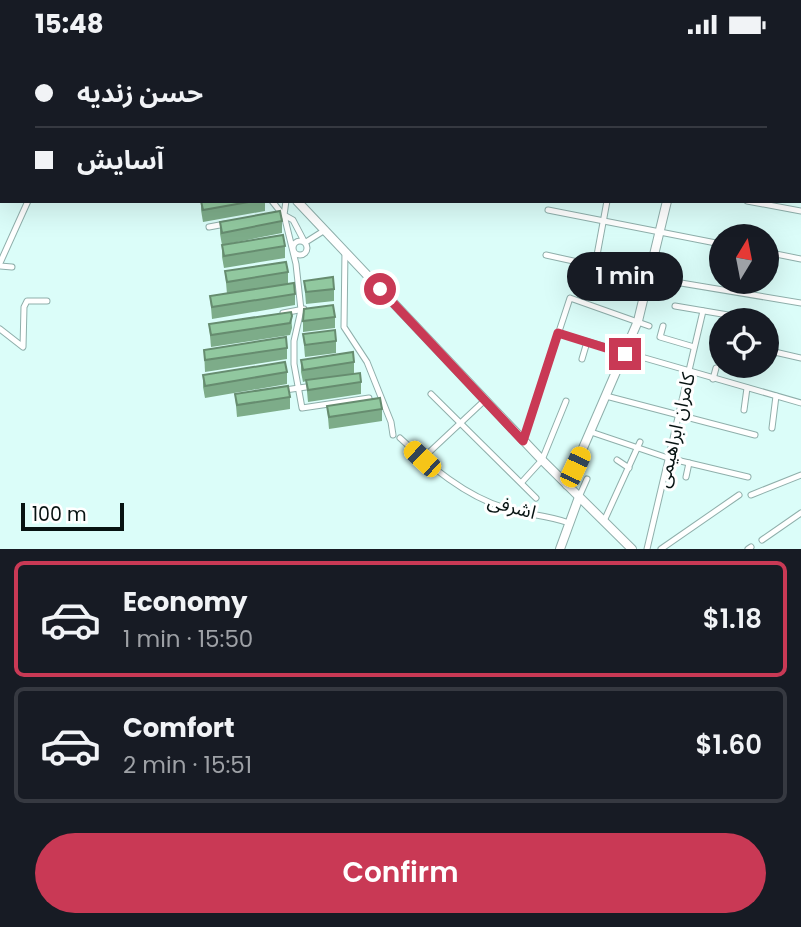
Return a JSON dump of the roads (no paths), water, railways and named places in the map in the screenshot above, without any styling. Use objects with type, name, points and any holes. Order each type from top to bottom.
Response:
[{"type":"street","points":[[12,267],[0,265],[27,203]]},
{"type":"street","points":[[274,203],[284,215],[293,220],[308,247],[305,254],[298,255],[293,249]]},
{"type":"street","points":[[286,203],[284,215],[296,264],[301,310],[294,341],[294,364],[302,408],[369,398]]},
{"type":"street","points":[[300,203],[523,441],[632,549]]},
{"type":"street","points":[[595,266],[607,203]]},
{"type":"street","points":[[567,485],[638,321],[651,278],[667,203]]},
{"type":"street","points":[[758,203],[801,211]]},
{"type":"street","points":[[548,210],[709,242]]},
{"type":"street","points":[[271,217],[284,215]]},
{"type":"street","points":[[209,227],[234,223]]},
{"type":"street","points":[[293,249],[297,241],[305,242],[325,230]]},
{"type":"street","points":[[276,240],[289,237]]},
{"type":"street","points":[[345,251],[344,327],[367,362],[391,422],[393,435]]},
{"type":"street","points":[[546,255],[651,278],[801,303]]},
{"type":"street","points":[[779,255],[801,259]]},
{"type":"street","points":[[283,266],[296,264]]},
{"type":"street","points":[[286,289],[298,288]]},
{"type":"street","points":[[523,441],[570,297],[649,326]]},
{"type":"street","points":[[0,329],[23,347],[24,307],[27,301],[47,301]]},
{"type":"street","points":[[675,306],[709,312]]},
{"type":"street","points":[[276,314],[310,309]]},
{"type":"street","name":"کامران ابراهیمی","points":[[647,549],[703,311]]},
{"type":"street","points":[[663,326],[660,337],[694,347]]},
{"type":"street","points":[[558,333],[801,403]]},
{"type":"street","points":[[282,342],[305,339]]},
{"type":"street","points":[[582,359],[587,342]]},
{"type":"street","points":[[779,353],[801,358]]},
{"type":"street","points":[[281,365],[307,362]]},
{"type":"street","points":[[273,392],[324,384]]},
{"type":"street","points":[[744,409],[747,388]]},
{"type":"street","points":[[431,394],[536,498]]},
{"type":"street","points":[[606,396],[755,435]]},
{"type":"street","points":[[772,428],[776,396]]},
{"type":"street","points":[[422,459],[485,400]]},
{"type":"street","points":[[522,482],[542,460],[566,401]]},
{"type":"street","points":[[591,432],[639,445],[668,458],[748,477]]},
{"type":"street","name":"اشرفی","points":[[400,438],[422,459],[466,490],[494,504],[541,513],[569,523]]},
{"type":"street","points":[[604,521],[639,445]]},
{"type":"street","points":[[617,460],[629,468]]},
{"type":"street","points":[[686,478],[689,463]]},
{"type":"street","points":[[751,495],[801,475]]},
{"type":"street","points":[[560,549],[587,479]]},
{"type":"street","points":[[662,549],[739,495]]},
{"type":"street","points":[[762,540],[801,513]]}]
